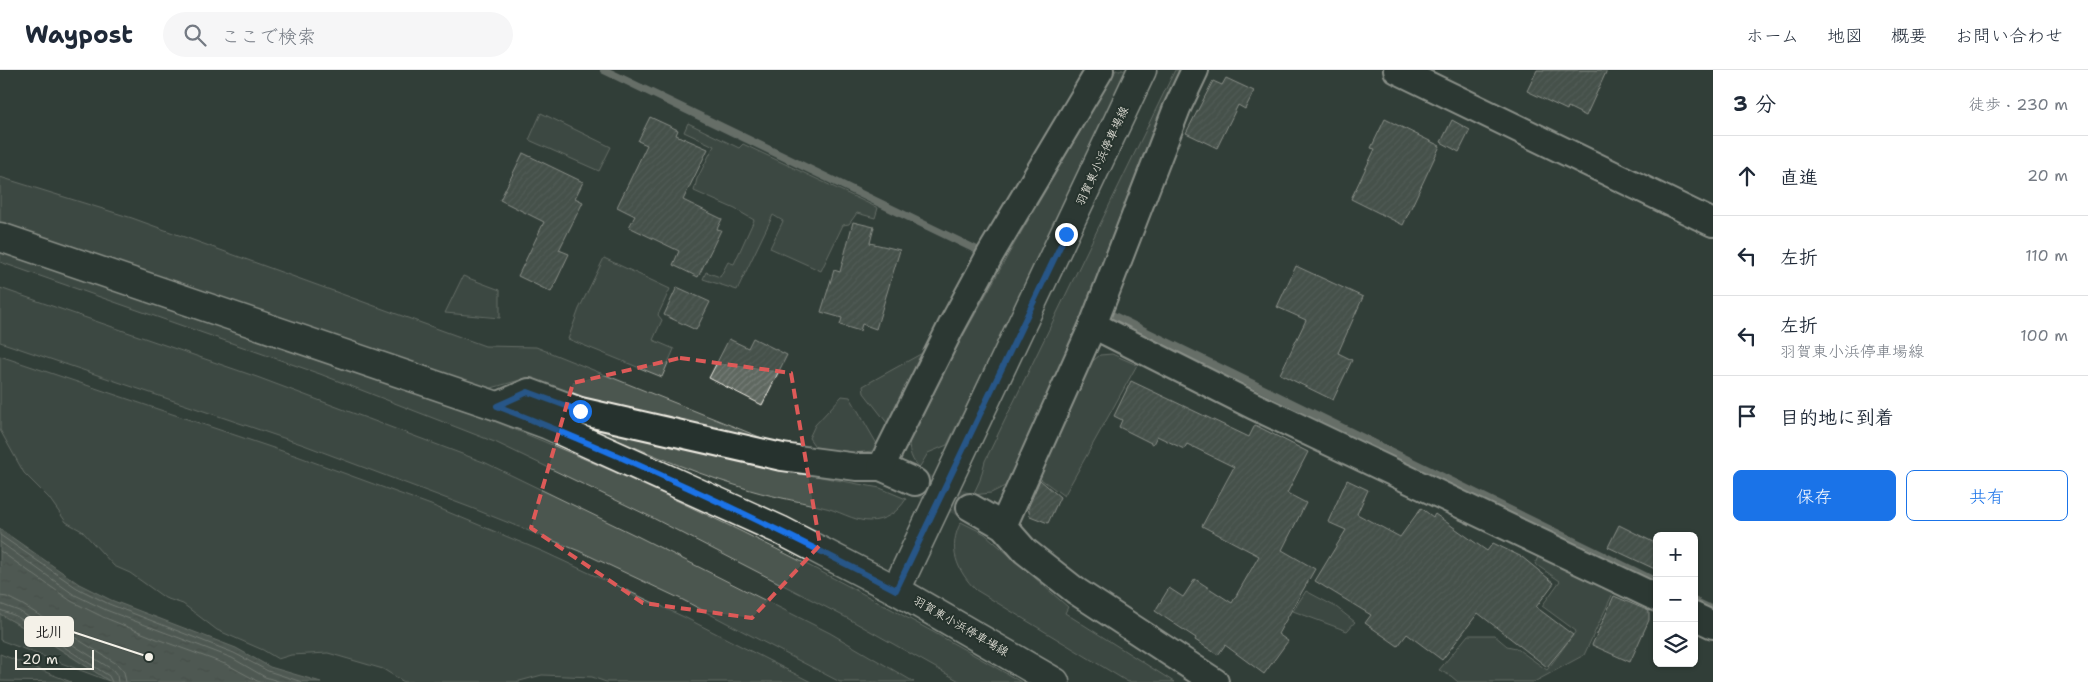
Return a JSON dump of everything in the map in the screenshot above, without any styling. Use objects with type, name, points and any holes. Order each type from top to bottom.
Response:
[{"type":"street","points":[[881,467],[986,261],[1100,70]]},
{"type":"street","name":"羽賀東小浜停車場線","points":[[1055,682],[896,590],[1142,70]]},
{"type":"street","points":[[1003,526],[1093,325],[1177,108],[1195,70]]},
{"type":"street","points":[[1398,70],[1713,223]]},
{"type":"street","points":[[0,237],[548,425],[780,530],[896,590]]},
{"type":"street","points":[[1093,325],[1254,406],[1653,596]]},
{"type":"street","points":[[497,406],[528,392],[580,411],[782,457],[857,467],[881,467],[915,482]]},
{"type":"street","points":[[970,507],[1003,526],[1025,551],[1076,591],[1215,682]]},
{"type":"street","points":[[1698,618],[1713,625]]},
{"type":"highlighted area","points":[[680,358],[791,373],[820,545],[752,618],[643,603],[531,528],[573,383]]},
{"type":"shaded area","points":[[1116,70],[1132,70],[947,445],[928,453],[919,468],[913,460],[910,450],[911,430],[1012,248]]},
{"type":"shaded area","points":[[1175,70],[1180,70],[1160,111],[1074,335],[1007,485],[991,493],[973,495],[980,480],[985,461]]},
{"type":"shaded area","points":[[541,113],[611,147],[599,171],[529,140]]},
{"type":"shaded area","points":[[688,123],[739,148],[743,144],[878,208],[875,218],[857,213],[849,224],[843,225],[821,271],[770,248],[783,221],[773,215],[737,290],[703,279],[706,272],[720,277],[728,262],[734,264],[754,220],[735,209],[694,191],[697,179],[714,146],[684,132]]},
{"type":"shaded area","points":[[0,177],[132,218],[485,346],[536,347],[777,444],[583,400],[527,378],[488,389],[0,224]]},
{"type":"shaded area","points":[[0,246],[423,394],[482,416],[577,456],[707,515],[834,578],[1021,682],[961,682],[847,618],[649,516],[497,443],[320,374],[0,262]]},
{"type":"shaded area","points":[[604,258],[670,289],[658,315],[662,320],[653,340],[674,349],[662,377],[568,339],[579,309]]},
{"type":"shaded area","points":[[463,276],[500,290],[500,318],[445,313]]},
{"type":"shaded area","points":[[0,288],[257,377],[486,463],[830,633],[914,682],[840,682],[681,599],[579,551],[304,445],[0,342]]},
{"type":"shaded area","points":[[926,351],[888,424],[864,393],[863,386]]},
{"type":"shaded area","points":[[1112,354],[1137,365],[1064,496],[1038,477],[1089,364],[1100,355]]},
{"type":"shaded area","points":[[0,356],[297,456],[431,505],[544,552],[684,617],[811,682],[606,682],[592,677],[542,675],[516,682],[404,682],[383,669],[328,653],[291,655],[278,659],[263,650],[217,630],[183,604],[165,598],[130,573],[114,566],[82,531],[66,522],[49,498],[24,473],[0,430]]},
{"type":"shaded area","points":[[842,396],[850,397],[877,444],[873,451],[854,453],[816,448],[809,438],[815,425]]},
{"type":"shaded area","points":[[579,423],[783,470],[880,488],[906,499],[895,512],[886,517],[875,521],[863,521],[828,508],[761,493],[720,480],[659,457]]},
{"type":"shaded area","points":[[961,522],[985,534],[1068,607],[1065,613],[1174,682],[1128,682],[976,590],[969,583],[956,559],[955,541]]},
{"type":"shaded area","points":[[1540,552],[1615,589],[1584,655],[1534,682],[1458,682],[1439,670],[1468,635],[1494,635],[1507,646],[1516,648],[1547,670],[1576,631],[1542,606],[1560,581],[1535,564]]},
{"type":"shaded area","points":[[1306,591],[1336,607],[1355,622],[1347,631],[1293,611]]},
{"type":"shaded area","points":[[0,614],[44,639],[109,681],[0,640]]},
{"type":"shaded area","points":[[0,654],[71,682],[0,681]]},
{"type":"water","points":[[0,529],[79,584],[111,600],[236,648],[270,667],[321,682],[111,682],[44,639],[0,614]]},
{"type":"building","points":[[1537,70],[1607,70],[1586,116],[1568,107],[1567,110],[1527,91]]},
{"type":"building","points":[[1226,78],[1254,91],[1245,109],[1238,105],[1217,148],[1186,133],[1213,81],[1222,85]]},
{"type":"building","points":[[650,117],[678,130],[676,135],[708,149],[683,200],[722,219],[717,229],[721,230],[698,277],[673,265],[679,251],[629,227],[635,216],[617,207],[647,145],[638,141]]},
{"type":"building","points":[[1385,119],[1440,146],[1403,225],[1351,199],[1375,149],[1371,148]]},
{"type":"building","points":[[1452,120],[1470,130],[1459,152],[1441,142]]},
{"type":"building","points":[[523,153],[583,182],[575,198],[583,202],[559,250],[569,254],[551,292],[518,276],[544,222],[500,200]]},
{"type":"building","points":[[853,222],[874,227],[870,243],[900,250],[876,329],[862,324],[860,331],[840,325],[842,318],[821,312],[834,270],[840,272]]},
{"type":"building","points":[[1296,266],[1363,297],[1338,353],[1352,360],[1333,400],[1280,374],[1306,320],[1277,307]]},
{"type":"building","points":[[677,287],[710,302],[696,330],[664,315]]},
{"type":"building","points":[[753,338],[787,355],[762,405],[709,378],[729,339],[748,348]]},
{"type":"building","points":[[1131,381],[1249,437],[1255,425],[1308,452],[1287,493],[1306,503],[1282,550],[1315,569],[1278,634],[1288,641],[1264,674],[1225,645],[1218,655],[1155,611],[1169,588],[1183,597],[1195,579],[1232,603],[1259,556],[1202,526],[1234,467],[1187,444],[1184,449],[1157,436],[1153,444],[1119,427],[1122,420],[1114,416]]},
{"type":"building","points":[[1040,480],[1060,497],[1048,523],[1030,516],[1028,508]]},
{"type":"building","points":[[1347,480],[1368,490],[1357,514],[1400,537],[1421,508],[1433,517],[1435,514],[1487,551],[1493,543],[1522,557],[1554,583],[1536,607],[1573,635],[1547,667],[1478,613],[1442,660],[1407,634],[1398,646],[1365,623],[1371,615],[1315,581],[1346,530],[1328,522]]},
{"type":"building","points":[[1619,525],[1653,542],[1653,568],[1608,547]]},
{"type":"building","points":[[1614,596],[1649,611],[1649,620],[1630,662],[1592,645]]},
{"type":"waterway","points":[[604,70],[975,249]]},
{"type":"waterway","points":[[1112,315],[1653,580]]},
{"type":"waterway","points":[[1698,603],[1713,610]]},
{"type":"tunnel","points":[[915,482],[970,507]]},
{"type":"place","name":"北川","points":[[149,657]]},
{"type":"route","points":[[580,411],[528,392],[497,406],[548,425],[780,530],[896,590],[1066,234]]}]
